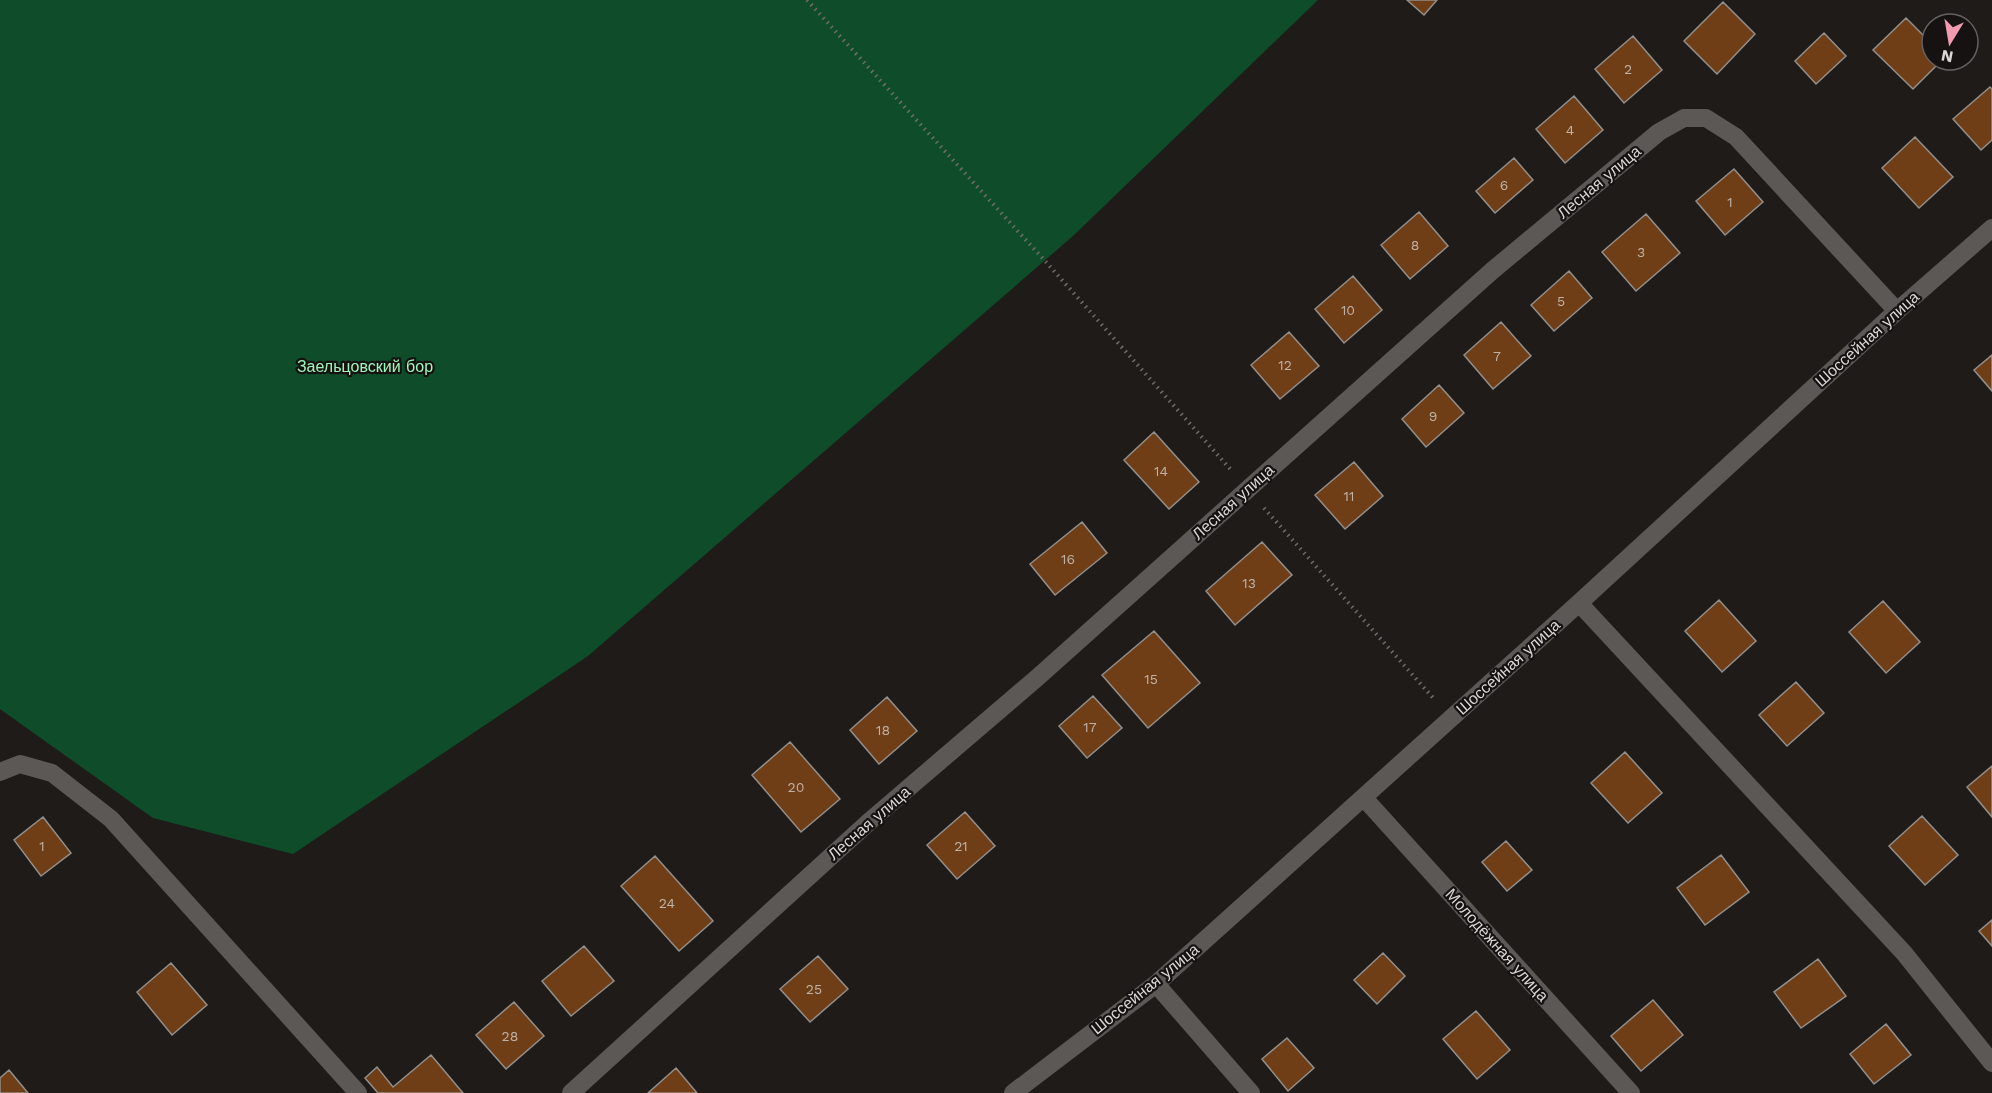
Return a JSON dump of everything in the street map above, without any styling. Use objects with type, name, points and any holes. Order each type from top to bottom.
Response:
[{"type":"street","name":"Лесная улица","points":[[571,1093],[871,820],[1038,677],[1493,270],[1659,132],[1684,118],[1706,118],[1736,137],[1897,311]]},
{"type":"street","name":"Шоссейная улица","points":[[1013,1093],[1156,984],[1579,603],[1897,311],[1992,228]]},
{"type":"street","points":[[1579,603],[1904,953],[1992,1063]]},
{"type":"street","points":[[0,772],[20,764],[52,773],[111,819],[358,1093]]},
{"type":"street","name":"Молодёжная улица","points":[[1364,798],[1631,1093]]},
{"type":"street","points":[[1156,984],[1251,1093]]},
{"type":"path","points":[[807,0],[1038,254],[1452,718]]},
{"type":"green space","name":"Заельцовский бор","points":[[0,0],[1318,0],[1073,236],[588,656],[293,854],[153,818],[0,709]]},
{"type":"building","points":[[1407,0],[1437,0],[1424,15]]},
{"type":"building","points":[[1723,2],[1755,34],[1717,74],[1684,41]]},
{"type":"building","points":[[1906,18],[1920,32],[1920,72],[1930,72],[1913,89],[1873,50]]},
{"type":"building","points":[[1824,33],[1846,56],[1816,84],[1795,61]]},
{"type":"building","points":[[1633,36],[1662,70],[1624,103],[1595,69]]},
{"type":"building","points":[[1990,87],[1992,89],[1992,140],[1981,150],[1953,119]]},
{"type":"building","points":[[1574,96],[1603,130],[1565,163],[1536,129]]},
{"type":"building","points":[[1915,137],[1953,177],[1919,208],[1882,168]]},
{"type":"building","points":[[1514,158],[1533,180],[1495,213],[1476,191]]},
{"type":"building","points":[[1734,169],[1763,202],[1725,235],[1696,201]]},
{"type":"building","points":[[1419,212],[1448,246],[1410,279],[1381,245]]},
{"type":"building","points":[[1646,214],[1680,253],[1636,291],[1602,252]]},
{"type":"building","points":[[1569,271],[1592,298],[1554,331],[1531,305]]},
{"type":"building","points":[[1353,276],[1382,310],[1344,343],[1315,309]]},
{"type":"building","points":[[1501,322],[1531,356],[1493,389],[1464,355]]},
{"type":"building","points":[[1289,332],[1319,366],[1280,399],[1251,365]]},
{"type":"building","points":[[1992,355],[1992,391],[1974,370]]},
{"type":"building","points":[[1439,385],[1464,413],[1426,447],[1402,419]]},
{"type":"building","points":[[1154,432],[1199,482],[1169,509],[1124,460]]},
{"type":"building","points":[[1354,462],[1383,496],[1345,529],[1315,495]]},
{"type":"building","points":[[1082,522],[1107,553],[1055,595],[1030,564]]},
{"type":"building","points":[[1262,542],[1292,575],[1235,625],[1206,591]]},
{"type":"building","points":[[1719,600],[1756,641],[1722,672],[1685,631]]},
{"type":"building","points":[[1883,601],[1920,642],[1886,673],[1849,632]]},
{"type":"building","points":[[1154,631],[1200,683],[1148,728],[1102,675]]},
{"type":"building","points":[[1796,682],[1824,713],[1787,746],[1759,715]]},
{"type":"building","points":[[1093,696],[1122,728],[1087,758],[1059,726]]},
{"type":"building","points":[[887,697],[917,731],[879,764],[850,730]]},
{"type":"building","points":[[790,742],[840,799],[801,832],[752,775]]},
{"type":"building","points":[[1625,752],[1662,793],[1628,823],[1591,783]]},
{"type":"building","points":[[1992,766],[1992,817],[1967,787]]},
{"type":"building","points":[[965,812],[995,846],[957,879],[927,845]]},
{"type":"building","points":[[1922,816],[1958,855],[1925,885],[1889,846]]},
{"type":"building","points":[[43,817],[71,853],[41,876],[14,840]]},
{"type":"building","points":[[1506,841],[1532,870],[1507,891],[1482,862]]},
{"type":"building","points":[[1721,855],[1749,892],[1705,925],[1677,888]]},
{"type":"building","points":[[655,856],[713,921],[679,951],[621,886]]},
{"type":"building","points":[[1992,920],[1992,946],[1979,931]]},
{"type":"building","points":[[584,946],[614,981],[571,1016],[542,981]]},
{"type":"building","points":[[1383,953],[1405,976],[1377,1004],[1354,980]]},
{"type":"building","points":[[818,956],[848,989],[810,1022],[780,989]]},
{"type":"building","points":[[1818,959],[1846,996],[1801,1028],[1774,992]]},
{"type":"building","points":[[171,963],[207,1005],[172,1035],[137,992]]},
{"type":"building","points":[[1653,1000],[1683,1035],[1641,1071],[1611,1036]]},
{"type":"building","points":[[514,1002],[544,1036],[506,1069],[476,1035]]},
{"type":"building","points":[[1476,1011],[1510,1050],[1477,1079],[1443,1039]]},
{"type":"building","points":[[1886,1024],[1911,1055],[1874,1084],[1850,1054]]},
{"type":"building","points":[[1287,1038],[1314,1068],[1288,1091],[1262,1059]]},
{"type":"building","points":[[431,1055],[463,1093],[378,1093],[365,1078],[377,1067],[393,1087]]},
{"type":"building","points":[[676,1068],[697,1093],[648,1093]]},
{"type":"building","points":[[9,1070],[28,1093],[0,1093],[0,1078]]}]
